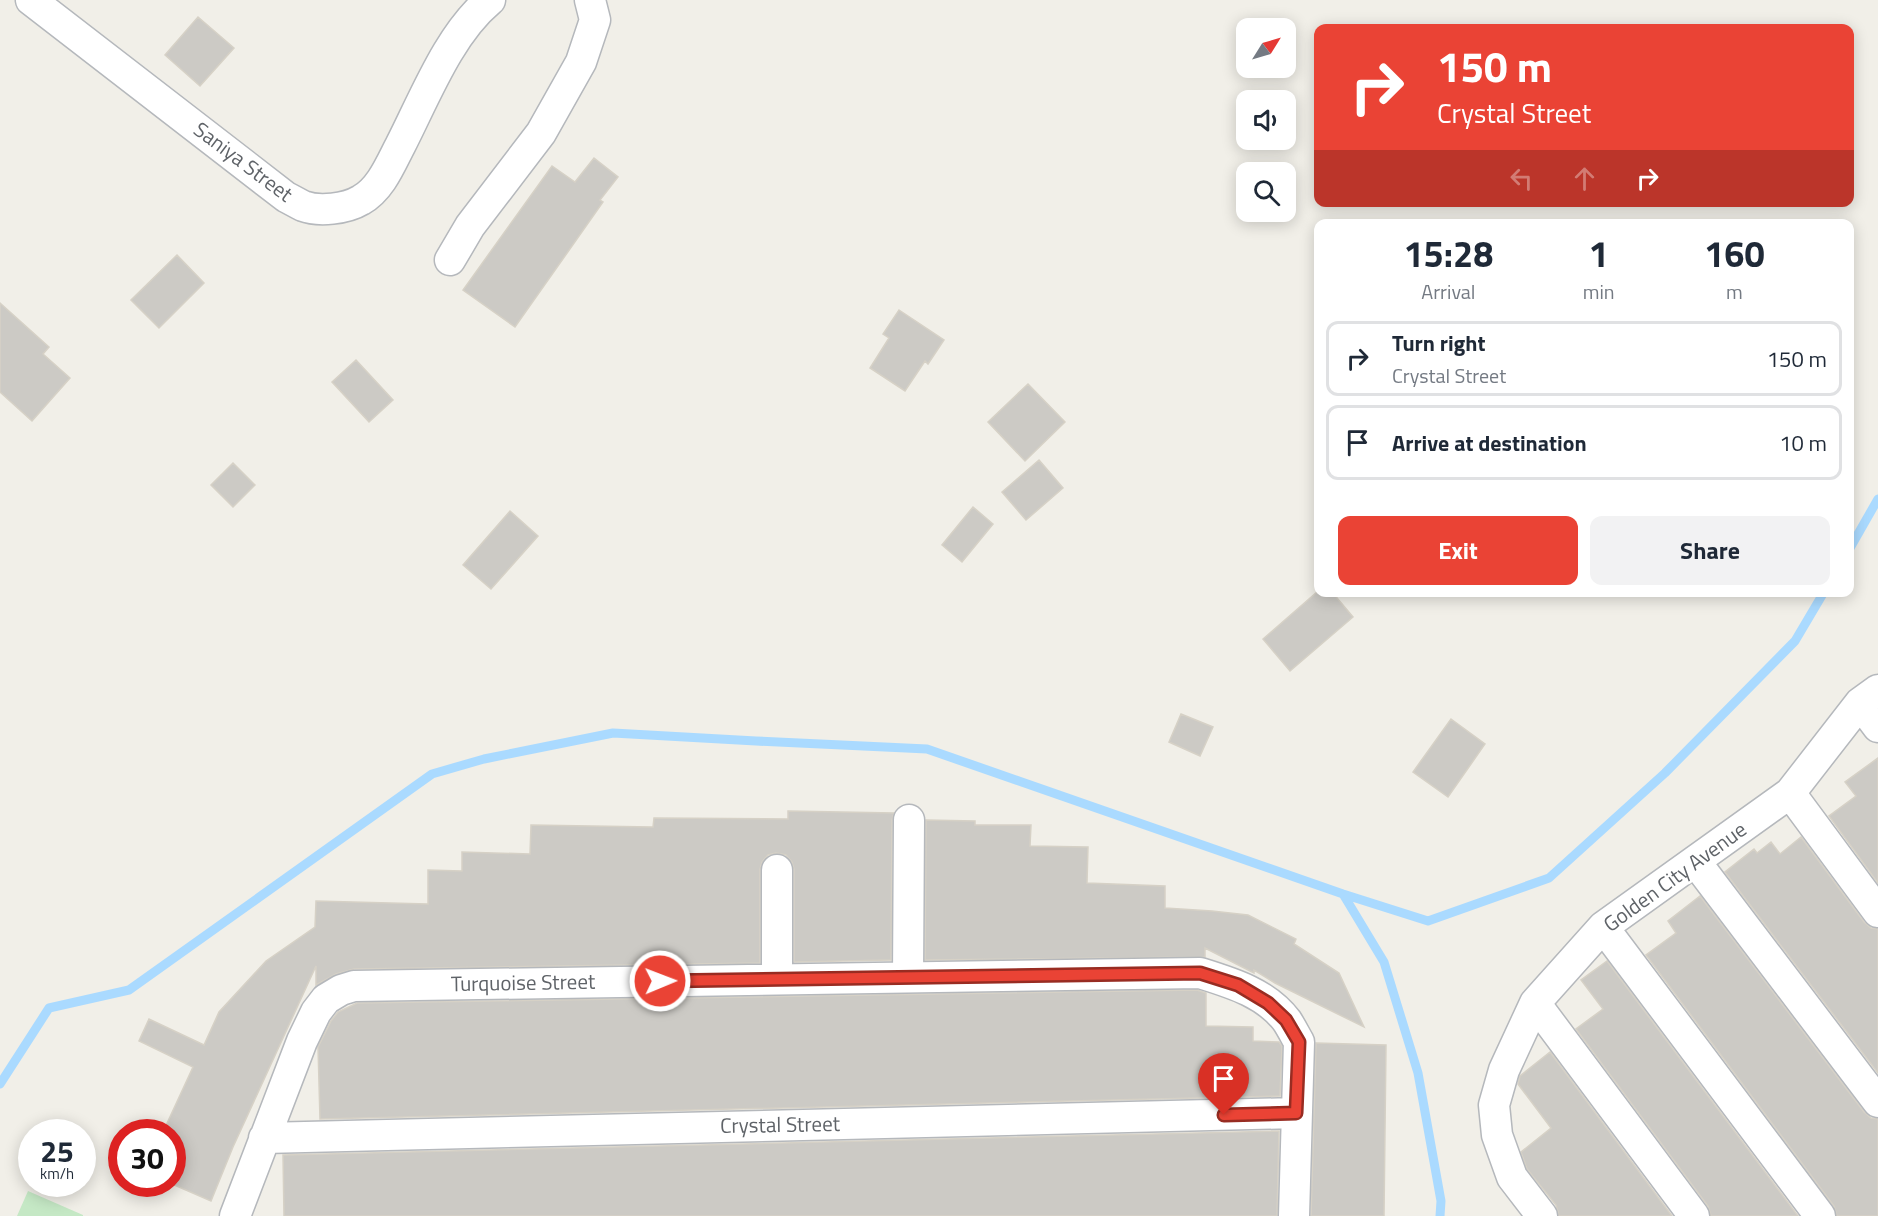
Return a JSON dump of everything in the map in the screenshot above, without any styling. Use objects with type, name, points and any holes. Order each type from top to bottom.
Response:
[{"type":"street","name":"Saniya Street","points":[[31,0],[286,197],[305,207],[330,209],[362,200],[378,185],[456,37],[490,0]]},
{"type":"street","points":[[450,260],[470,226],[541,133],[581,62],[595,20],[590,0]]},
{"type":"street","points":[[1869,696],[1878,727]]},
{"type":"street","name":"Golden City Avenue","points":[[1542,1216],[1512,1177],[1497,1135],[1494,1105],[1504,1070],[1535,1003],[1603,927],[1790,793],[1869,696]]},
{"type":"street","points":[[1790,793],[1878,912]]},
{"type":"street","points":[[908,977],[909,820]]},
{"type":"street","points":[[1695,861],[1878,1102]]},
{"type":"street","points":[[777,870],[777,979]]},
{"type":"street","points":[[1603,927],[1820,1216]]},
{"type":"street","name":"Turquoise Street","points":[[235,1216],[302,1041],[316,1012],[326,999],[341,990],[354,986],[1200,973],[1238,985],[1268,1003],[1286,1020],[1299,1042],[1294,1216]]},
{"type":"street","points":[[1535,1003],[1694,1216]]},
{"type":"street","name":"Crystal Street","points":[[264,1138],[1296,1113]]},
{"type":"green space","points":[[25,1197],[42,1197],[83,1215],[83,1216],[17,1216]]},
{"type":"building","points":[[198,17],[234,48],[200,86],[165,55]]},
{"type":"building","points":[[594,158],[618,177],[600,200],[603,202],[515,327],[463,290],[552,166],[575,182]]},
{"type":"building","points":[[177,255],[204,283],[159,328],[131,300]]},
{"type":"building","points":[[0,303],[49,347],[43,354],[70,378],[32,421],[0,392]]},
{"type":"building","points":[[899,310],[944,340],[928,364],[925,361],[905,391],[870,368],[889,338],[883,334]]},
{"type":"building","points":[[356,360],[393,400],[369,422],[332,382]]},
{"type":"building","points":[[1028,384],[1065,422],[1025,461],[988,422]]},
{"type":"building","points":[[1039,460],[1063,488],[1026,520],[1002,492]]},
{"type":"building","points":[[233,463],[255,485],[233,507],[211,485]]},
{"type":"building","points":[[973,507],[993,524],[962,562],[942,545]]},
{"type":"building","points":[[510,511],[538,536],[491,589],[463,565]]},
{"type":"building","points":[[1314,595],[1314,597],[1336,597],[1353,617],[1290,671],[1263,639]]},
{"type":"building","points":[[1181,714],[1213,727],[1200,756],[1169,742]]},
{"type":"building","points":[[1451,719],[1485,744],[1448,797],[1413,772]]},
{"type":"building","points":[[1878,758],[1878,883],[1829,816],[1856,796],[1845,782]]},
{"type":"building","points":[[788,811],[894,813],[892,820],[891,960],[794,962],[794,869],[786,855],[776,853],[768,855],[760,869],[760,963],[354,969],[336,974],[316,985],[316,966],[233,1147],[211,1201],[186,1190],[186,1119],[169,1119],[193,1067],[139,1041],[149,1019],[204,1045],[219,1012],[266,961],[315,927],[316,901],[428,904],[428,870],[462,871],[462,852],[530,854],[531,825],[653,827],[654,818],[788,819]]},
{"type":"building","points":[[926,820],[975,821],[975,825],[1031,825],[1030,846],[1088,847],[1087,883],[1165,886],[1165,908],[1248,915],[1296,939],[1294,944],[1339,973],[1364,1027],[1275,983],[1254,970],[1254,973],[1205,948],[1205,957],[925,960]]},
{"type":"building","points":[[1801,837],[1864,922],[1871,928],[1878,929],[1878,1073],[1725,872],[1754,849],[1757,853],[1771,842],[1780,854]]},
{"type":"building","points":[[1700,896],[1864,1112],[1871,1118],[1878,1119],[1878,1216],[1837,1216],[1834,1206],[1646,955],[1676,933],[1668,921]]},
{"type":"building","points":[[1607,961],[1798,1216],[1711,1216],[1708,1206],[1576,1029],[1603,1009],[1581,980]]},
{"type":"building","points":[[1197,990],[1206,993],[1206,1026],[1253,1027],[1253,1041],[1279,1042],[1282,1046],[1280,1096],[320,1119],[318,1047],[338,1012],[357,1003]]},
{"type":"building","points":[[1316,1043],[1386,1045],[1384,1216],[1311,1216]]},
{"type":"building","points":[[1550,1052],[1672,1216],[1559,1216],[1556,1205],[1527,1169],[1521,1152],[1551,1128],[1518,1084],[1520,1076]]},
{"type":"building","points":[[1279,1131],[1277,1216],[284,1216],[283,1155]]},
{"type":"waterway","points":[[1854,541],[1878,499]]},
{"type":"waterway","points":[[0,1084],[49,1008],[129,990],[432,774],[484,759],[613,733],[927,749],[1343,894],[1428,921],[1549,878],[1665,773],[1795,641],[1821,597]]},
{"type":"waterway","points":[[1343,894],[1384,962],[1418,1073],[1441,1201],[1440,1216]]},
{"type":"route","points":[[660,981],[1200,973],[1238,985],[1268,1003],[1286,1020],[1299,1042],[1296,1113],[1224,1115]]}]
